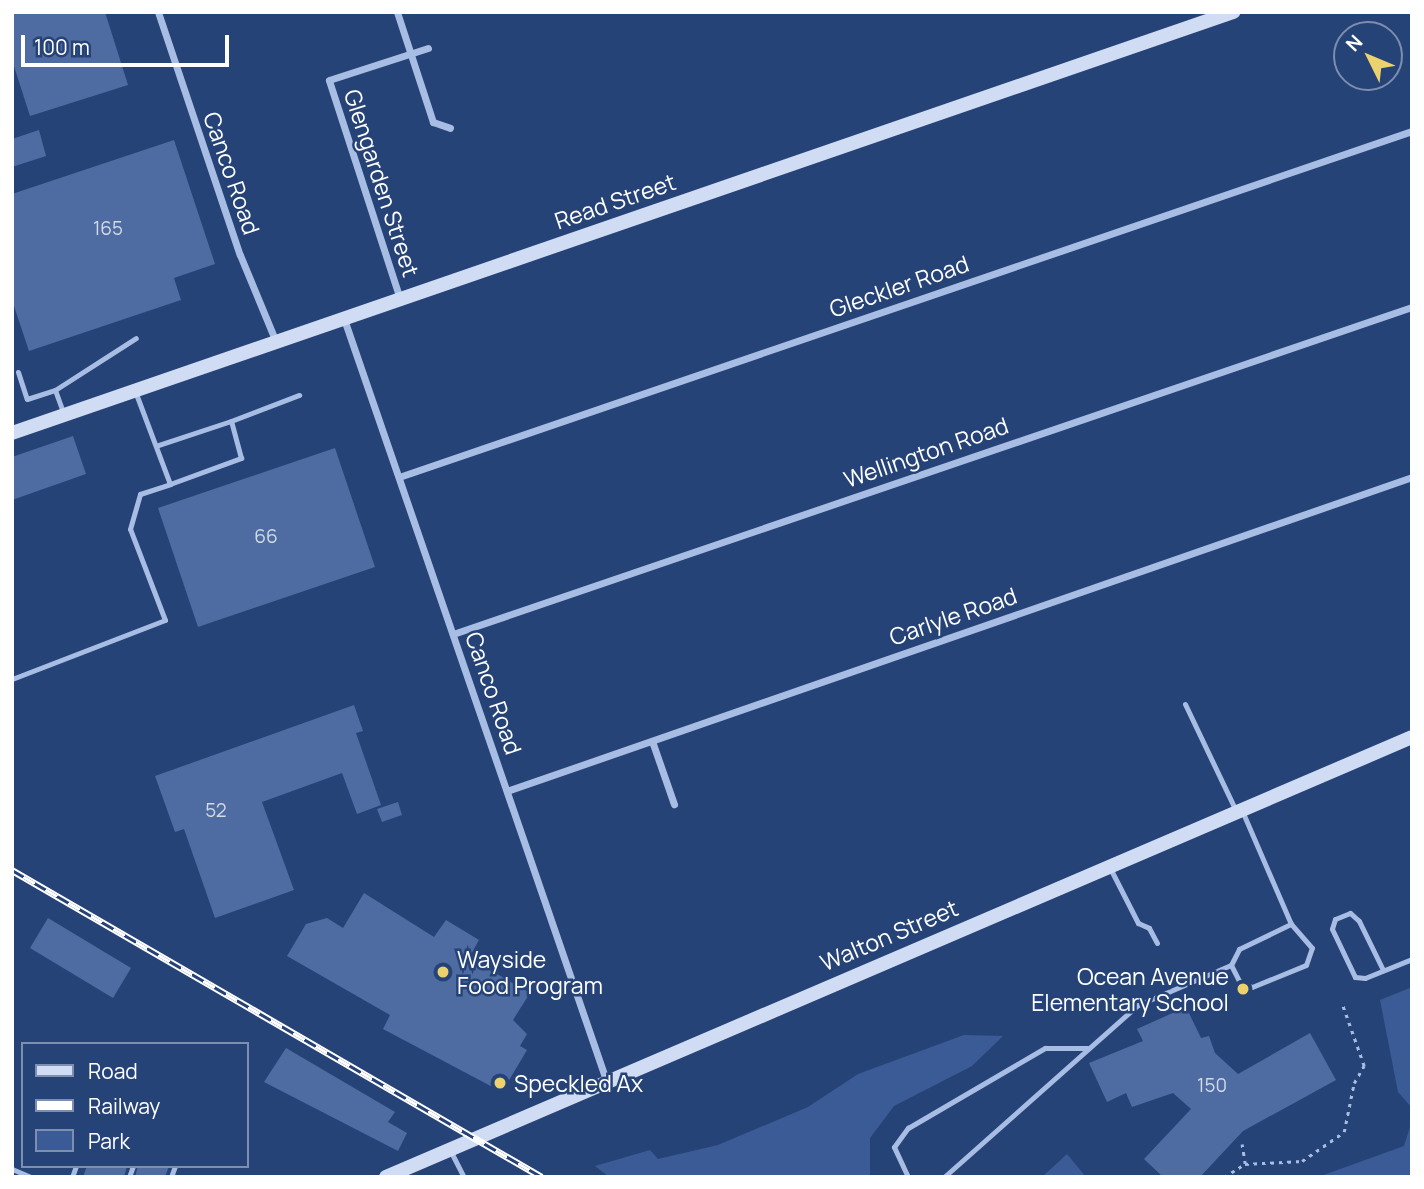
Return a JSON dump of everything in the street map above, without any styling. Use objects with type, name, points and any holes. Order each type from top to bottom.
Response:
[{"type":"street","name":"Canco Road","points":[[158,12],[240,255],[277,343]]},
{"type":"street","points":[[397,12],[433,122],[450,128]]},
{"type":"street","name":"Read Street","points":[[12,433],[1233,12]]},
{"type":"street","points":[[411,53],[428,48]]},
{"type":"street","name":"Glengarden Street","points":[[400,299],[329,80],[411,53]]},
{"type":"street","name":"Gleckler Road","points":[[399,477],[1412,131]]},
{"type":"street","name":"Wellington Road","points":[[453,634],[1412,307]]},
{"type":"street","name":"Canco Road","points":[[344,319],[606,1080]]},
{"type":"street","name":"Carlyle Road","points":[[507,791],[1412,477]]},
{"type":"street","name":"Walton Street","points":[[393,1175],[606,1080],[1412,737]]},
{"type":"street","points":[[652,741],[674,804]]},
{"type":"lane","points":[[18,372],[27,399],[55,390],[136,338]]},
{"type":"lane","points":[[55,390],[65,415]]},
{"type":"lane","points":[[135,391],[159,446],[170,484]]},
{"type":"lane","points":[[159,446],[299,395]]},
{"type":"lane","points":[[12,679],[164,621],[130,529],[140,494],[241,458],[231,421]]},
{"type":"lane","points":[[1185,704],[1239,810],[1291,924],[1306,934],[1312,948],[1306,965],[1252,987],[1239,981],[1231,965]]},
{"type":"lane","points":[[1109,866],[1138,923],[1149,928],[1157,943]]},
{"type":"lane","points":[[1383,970],[1359,921],[1350,913],[1335,919],[1332,929],[1355,977],[1383,970],[1412,959]]},
{"type":"lane","points":[[944,1177],[1138,1004],[1231,965],[1239,949],[1291,924]]},
{"type":"lane","points":[[908,1177],[894,1147],[908,1128],[1045,1048],[1087,1048]]},
{"type":"lane","points":[[450,1149],[464,1177]]},
{"type":"lane","points":[[12,1168],[31,1177]]},
{"type":"path","points":[[1224,1177],[1245,1164],[1302,1161],[1344,1132],[1354,1083],[1364,1066],[1342,1004]]},
{"type":"path","points":[[1242,1144],[1245,1164]]},
{"type":"green space","points":[[1412,987],[1412,1108],[1398,1092],[1380,1000]]},
{"type":"green space","points":[[964,1035],[1003,1036],[972,1066],[894,1106],[870,1138],[870,1177],[609,1177],[595,1166],[650,1150],[658,1159],[718,1145],[808,1107],[858,1074]]},
{"type":"green space","points":[[1412,1120],[1412,1177],[1318,1177],[1404,1146]]},
{"type":"green space","points":[[1067,1154],[1086,1177],[1042,1177]]},
{"type":"building","points":[[12,12],[105,12],[128,85],[30,116],[12,60]]},
{"type":"building","points":[[39,130],[46,156],[12,167],[12,139]]},
{"type":"building","points":[[174,140],[215,264],[174,278],[181,300],[29,351],[12,300],[12,194]]},
{"type":"building","points":[[73,436],[86,474],[12,500],[12,457]]},
{"type":"building","points":[[335,448],[375,567],[198,627],[158,508]]},
{"type":"building","points":[[354,705],[363,731],[356,733],[381,805],[357,814],[342,773],[262,802],[294,890],[215,918],[184,829],[175,832],[155,776]]},
{"type":"building","points":[[398,802],[402,815],[382,822],[377,809]]},
{"type":"building","points":[[364,893],[434,937],[446,920],[479,940],[469,958],[530,993],[513,1020],[527,1034],[520,1046],[527,1050],[502,1092],[383,1029],[390,1015],[287,956],[306,924],[327,918],[343,928]]},
{"type":"building","points":[[48,918],[131,968],[113,998],[30,948]]},
{"type":"building","points":[[1186,1007],[1201,1038],[1209,1036],[1215,1053],[1238,1074],[1310,1033],[1336,1080],[1243,1131],[1200,1177],[1163,1177],[1144,1159],[1191,1109],[1173,1093],[1132,1107],[1126,1093],[1107,1102],[1089,1063],[1143,1041],[1137,1029]]},
{"type":"building","points":[[286,1048],[395,1112],[388,1122],[407,1133],[398,1151],[264,1082]]},
{"type":"building","points":[[86,1168],[126,1168],[124,1177],[83,1177]]},
{"type":"building","points":[[137,1168],[168,1168],[165,1177],[135,1177]]},
{"type":"railway","points":[[12,870],[542,1177]]},
{"type":"place","name":"Wayside Food Program","points":[[443,972]]},
{"type":"place","name":"Ocean Avenue Elementary School","points":[[1243,989]]},
{"type":"place","name":"Speckled Ax","points":[[500,1083]]}]
